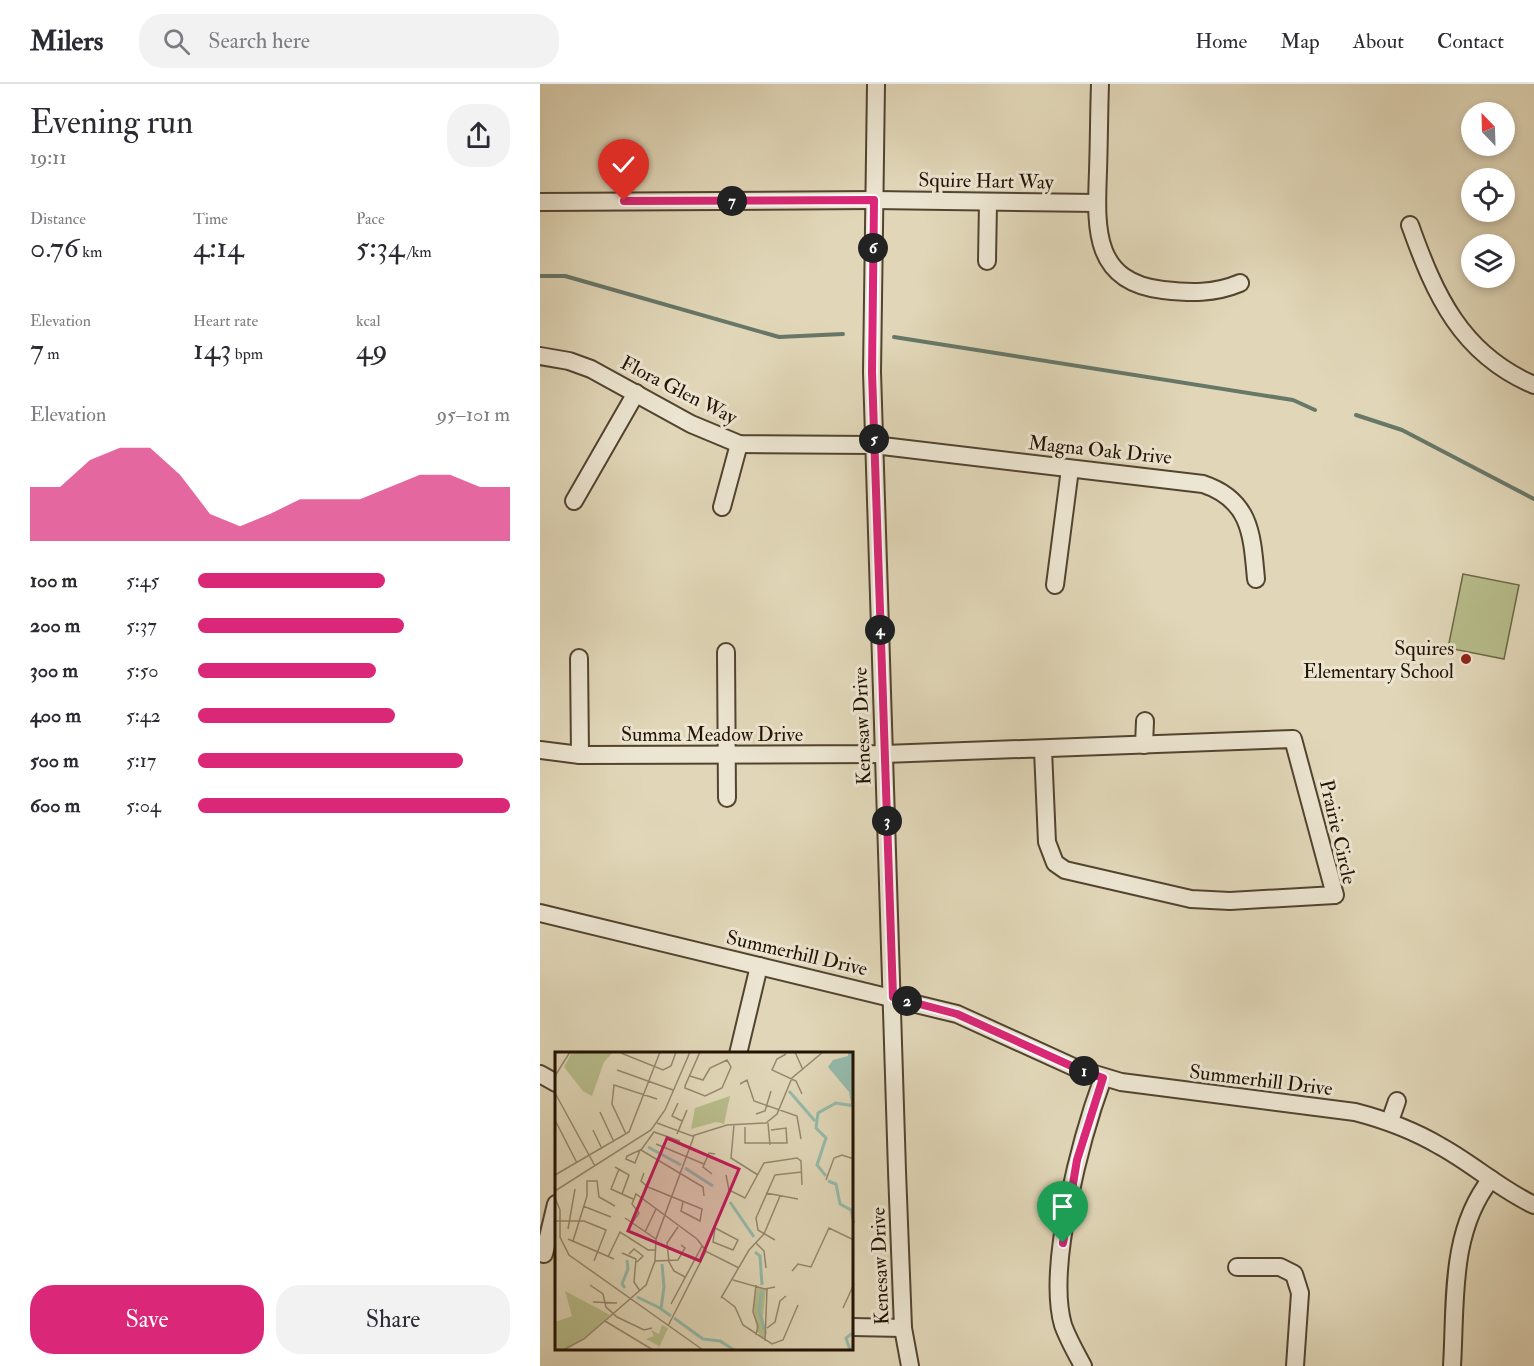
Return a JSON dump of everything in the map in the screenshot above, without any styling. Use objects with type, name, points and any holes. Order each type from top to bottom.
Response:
[{"type":"street","name":"Kenesaw Drive","points":[[876,84],[872,372],[903,1328],[910,1366]]},
{"type":"street","points":[[1100,84],[1097,203],[1098,238],[1103,253],[1123,276],[1147,286],[1203,293],[1240,283]]},
{"type":"street","name":"Squire Hart Way","points":[[540,202],[874,200],[1097,203]]},
{"type":"street","points":[[987,203],[987,261]]},
{"type":"street","points":[[1410,225],[1432,284],[1459,329],[1498,366],[1534,385]]},
{"type":"street","name":"Flora Glen Way","points":[[540,356],[569,361],[591,369],[712,434],[738,444],[874,445]]},
{"type":"street","points":[[574,501],[636,393]]},
{"type":"street","points":[[722,507],[738,444]]},
{"type":"street","name":"Magna Oak Drive","points":[[874,445],[1178,480],[1219,490],[1243,512],[1252,542],[1256,579]]},
{"type":"street","points":[[1055,585],[1070,469]]},
{"type":"street","points":[[726,652],[727,798]]},
{"type":"street","points":[[579,658],[580,755]]},
{"type":"street","points":[[1144,746],[1145,721]]},
{"type":"street","name":"Prairie Circle","points":[[884,754],[1293,740],[1335,895],[1230,901],[1191,899],[1065,870],[1055,863],[1047,842],[1043,750]]},
{"type":"street","name":"Summa Meadow Drive","points":[[540,750],[580,755],[884,754]]},
{"type":"street","name":"Summerhill Drive","points":[[540,913],[957,1014],[1103,1078],[1152,1088],[1355,1112],[1390,1121],[1441,1146],[1534,1205]]},
{"type":"street","points":[[738,1052],[759,966]]},
{"type":"street","points":[[540,1074],[555,1082]]},
{"type":"street","points":[[1083,1366],[1063,1324],[1059,1277],[1077,1160],[1103,1078]]},
{"type":"street","points":[[1390,1121],[1397,1101]]},
{"type":"street","points":[[1452,1366],[1462,1234],[1473,1204],[1491,1179]]},
{"type":"street","points":[[547,1255],[555,1210]]},
{"type":"street","points":[[1238,1267],[1280,1266],[1294,1274],[1300,1293],[1295,1366]]},
{"type":"street","points":[[854,1328],[903,1328]]},
{"type":"green space","points":[[1463,574],[1519,585],[1504,659],[1448,648]]},
{"type":"waterway","points":[[540,276],[565,276],[779,337],[843,334]]},
{"type":"waterway","points":[[894,337],[1293,400],[1315,410]]},
{"type":"waterway","points":[[1356,415],[1402,430],[1534,499]]},
{"type":"place","name":"Squires Elementary School","points":[[1466,659]]},
{"type":"route","points":[[624,201],[874,200],[872,372],[893,997],[978,1022],[1078,1069],[1103,1078],[1083,1134],[1063,1243]]}]
